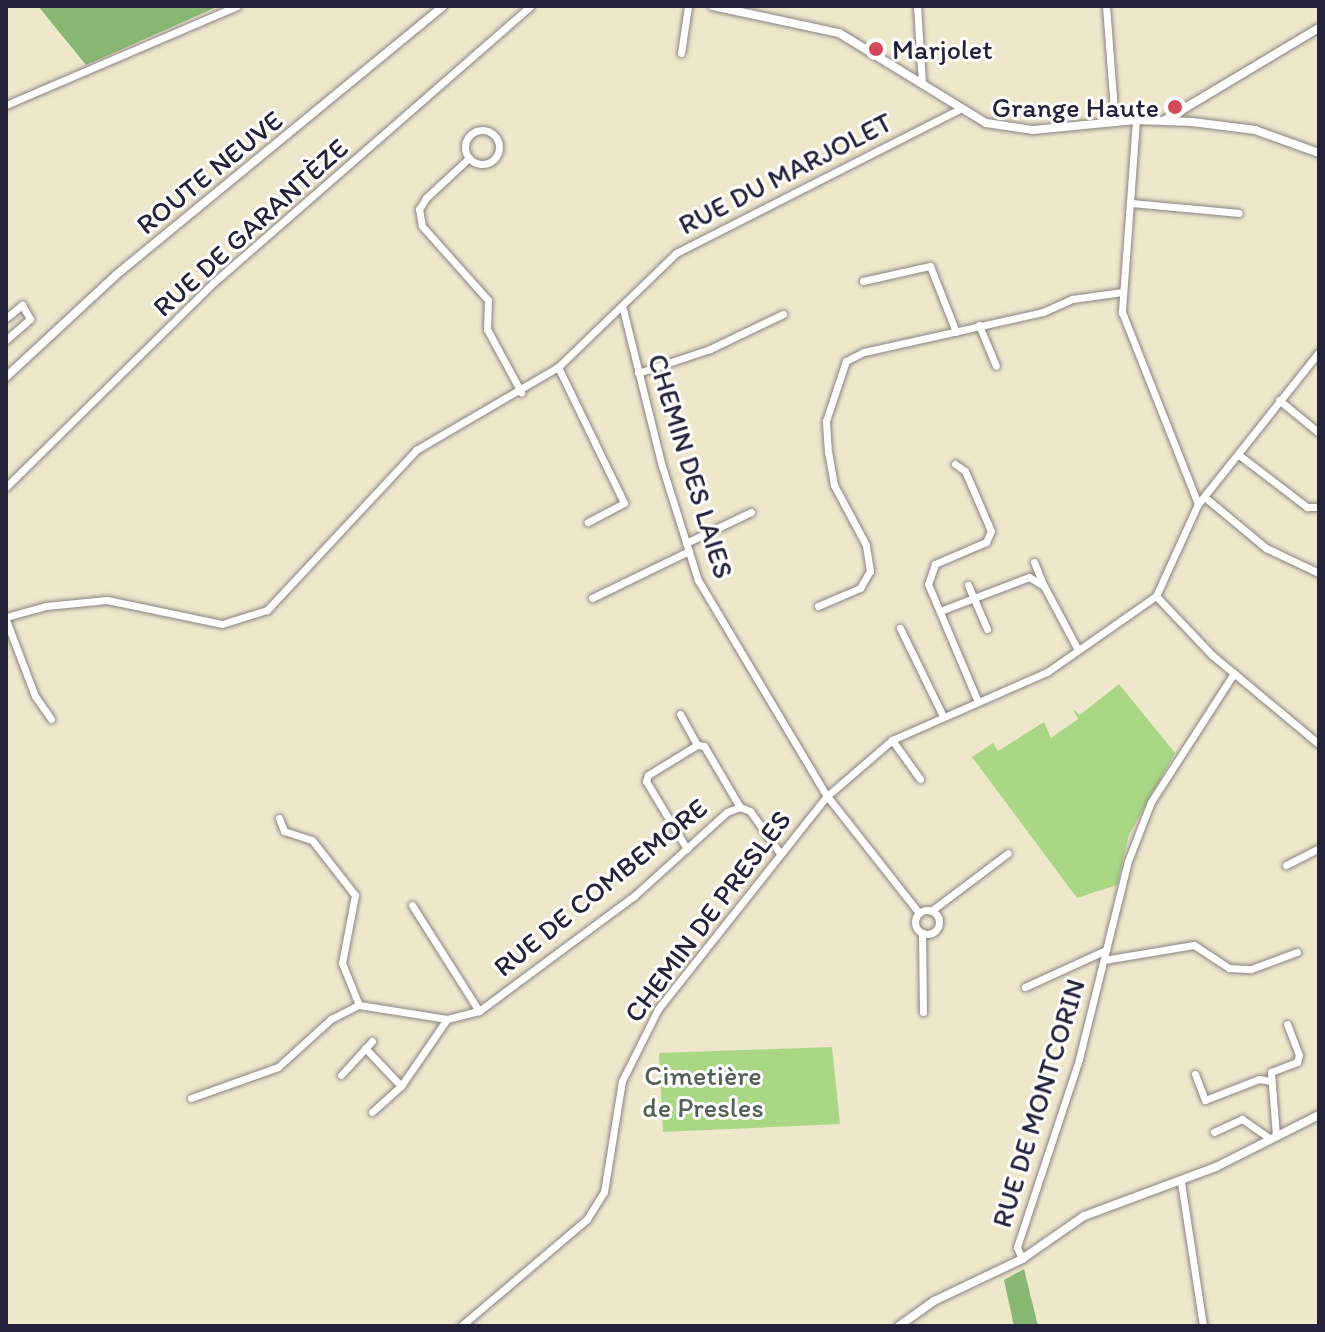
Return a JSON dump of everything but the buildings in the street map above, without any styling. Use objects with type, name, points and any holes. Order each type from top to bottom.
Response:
[{"type":"street","points":[[6,105],[237,6]]},
{"type":"street","name":"ROUTE NEUVE","points":[[6,377],[116,275],[361,79],[443,6]]},
{"type":"street","name":"RUE DE GARANTÈZE","points":[[6,487],[220,276],[530,6]]},
{"type":"street","points":[[681,53],[688,6]]},
{"type":"street","points":[[713,6],[839,33],[922,83],[958,110],[986,123],[1033,130],[1136,120],[1192,122],[1255,130],[1319,153]]},
{"type":"street","points":[[917,6],[922,83]]},
{"type":"street","points":[[1106,6],[1115,122]]},
{"type":"street","points":[[1164,120],[1319,28]]},
{"type":"street","points":[[1192,101],[1192,122]]},
{"type":"street","name":"RUE DU MARJOLET","points":[[51,719],[35,696],[6,618],[46,606],[107,600],[198,621],[244,621],[267,610],[416,450],[447,427],[521,392],[558,367],[623,309],[681,250],[958,110]]},
{"type":"street","points":[[1136,120],[1122,312],[1198,504]]},
{"type":"street","points":[[481,130],[494,135],[499,148],[491,161],[480,163],[469,158],[465,147],[471,133],[481,130]]},
{"type":"street","points":[[469,158],[426,198],[419,209],[422,226],[488,300],[487,329],[521,392]]},
{"type":"street","points":[[1132,203],[1239,213]]},
{"type":"street","points":[[863,281],[930,266],[956,332]]},
{"type":"street","points":[[818,606],[860,588],[870,571],[866,545],[834,485],[828,452],[826,421],[846,361],[864,352],[1043,312],[1072,299],[1123,292]]},
{"type":"street","points":[[6,318],[22,305],[30,319],[6,340]]},
{"type":"street","name":"CHEMIN DES LAIES","points":[[623,309],[687,547],[720,624],[827,796],[919,913]]},
{"type":"street","points":[[638,373],[710,349],[783,314]]},
{"type":"street","points":[[979,325],[996,366]]},
{"type":"street","points":[[1319,352],[1279,400],[1207,499],[1198,504],[1156,596],[1164,609],[1234,673],[1319,744]]},
{"type":"street","points":[[558,367],[624,503],[588,522]]},
{"type":"street","points":[[1279,400],[1318,432]]},
{"type":"street","points":[[1239,455],[1307,507],[1319,507]]},
{"type":"street","points":[[955,464],[965,471],[991,531],[986,542],[935,564],[928,584],[978,702]]},
{"type":"street","points":[[1207,499],[1266,548],[1319,573]]},
{"type":"street","points":[[592,598],[751,512]]},
{"type":"street","points":[[1034,562],[1078,650]]},
{"type":"street","points":[[940,611],[1020,576],[1044,586]]},
{"type":"street","points":[[968,585],[987,629]]},
{"type":"street","name":"CHEMIN DE PRESLES","points":[[461,1326],[587,1219],[604,1192],[617,1106],[633,1056],[658,1009],[779,852],[827,796],[892,740],[942,714],[1047,672],[1156,596]]},
{"type":"street","points":[[900,628],[942,714]]},
{"type":"street","name":"RUE DE MONTCORIN","points":[[1022,1259],[1017,1247],[1079,1059],[1144,815],[1234,673]]},
{"type":"street","points":[[680,714],[697,745]]},
{"type":"street","points":[[892,740],[920,779]]},
{"type":"street","points":[[687,849],[646,781],[648,775],[697,745],[704,746],[740,807]]},
{"type":"street","name":"RUE DE COMBEMORE","points":[[359,1005],[447,1019],[479,1011],[634,896],[727,812],[740,807],[779,852]]},
{"type":"street","points":[[191,1098],[278,1067],[331,1019],[359,1005],[342,963],[355,895],[312,840],[284,831],[279,818]]},
{"type":"street","points":[[1286,865],[1319,848]]},
{"type":"street","points":[[923,1012],[922,933],[915,924],[919,913],[931,911],[1008,853]]},
{"type":"street","name":"RUE DE COMBEMORE","points":[[412,905],[479,1011]]},
{"type":"street","points":[[922,933],[938,926],[931,911]]},
{"type":"street","name":"RUE DE MONTCORIN","points":[[1104,960],[1194,945],[1229,968],[1251,969],[1297,952]]},
{"type":"street","points":[[1025,987],[1106,950]]},
{"type":"street","points":[[372,1112],[401,1086],[447,1019]]},
{"type":"street","points":[[1274,1138],[1271,1072],[1297,1062],[1299,1055],[1287,1024]]},
{"type":"street","points":[[341,1075],[372,1041]]},
{"type":"street","points":[[365,1048],[401,1086]]},
{"type":"street","points":[[1195,1074],[1205,1100],[1259,1079],[1270,1081]]},
{"type":"street","points":[[899,1326],[934,1301],[1022,1259],[1084,1216],[1181,1182],[1319,1115]]},
{"type":"street","points":[[1214,1132],[1242,1119],[1274,1138]]},
{"type":"street","points":[[1181,1182],[1203,1326]]},
{"type":"green space","points":[[38,6],[219,6],[86,65]]},
{"type":"green space","points":[[1119,684],[1175,753],[1129,835],[1117,885],[1077,898],[972,757],[993,743],[998,751],[1044,722],[1051,738],[1078,719],[1073,709],[1080,715]]},
{"type":"green space","name":"Cimetière de Presles","points":[[832,1047],[840,1124],[663,1132],[659,1053]]},
{"type":"green space","points":[[1024,1269],[1038,1326],[1014,1326],[1004,1280]]},
{"type":"place","name":"Marjolet","points":[[876,49]]},
{"type":"place","name":"Grange Haute","points":[[1175,107]]}]
